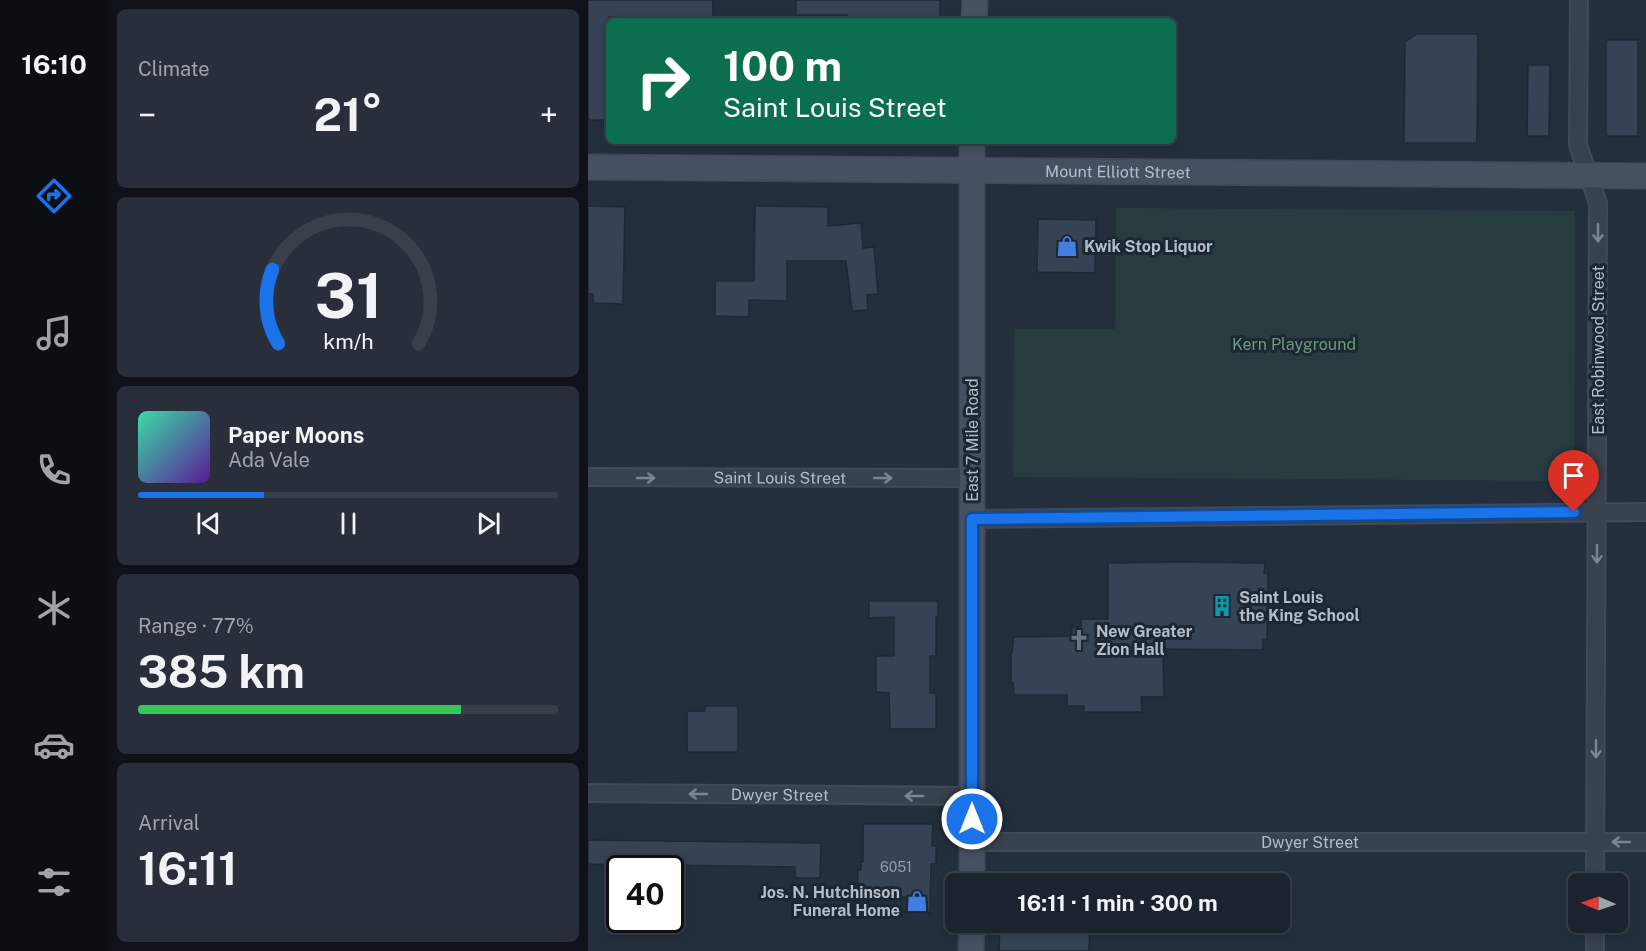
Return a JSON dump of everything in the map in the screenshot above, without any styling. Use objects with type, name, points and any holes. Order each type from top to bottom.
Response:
[{"type":"street","points":[[974,18],[975,0]]},
{"type":"street","name":"East Robinwood Street","points":[[1579,0],[1578,145],[1598,203],[1595,873]]},
{"type":"street","name":"East 7 Mile Road","points":[[972,144],[972,873]]},
{"type":"street","name":"Mount Elliott Street","points":[[588,167],[1646,176]]},
{"type":"street","name":"Saint Louis Street","points":[[588,477],[971,478]]},
{"type":"street","points":[[972,519],[1646,512]]},
{"type":"street","name":"Dwyer Street","points":[[588,793],[972,796]]},
{"type":"street","name":"Dwyer Street","points":[[972,842],[1646,842]]},
{"type":"street","points":[[971,951],[972,933]]},
{"type":"street","points":[[1595,933],[1595,951]]},
{"type":"green space","name":"Kern Playground","points":[[1116,208],[1575,211],[1574,481],[1013,477],[1014,329],[1115,329]]},
{"type":"building","points":[[588,0],[713,0],[713,18],[606,18],[606,120],[588,118]]},
{"type":"building","points":[[796,0],[940,0],[940,18],[847,18],[847,15],[796,15]]},
{"type":"building","points":[[1417,34],[1478,34],[1477,143],[1404,143],[1405,42]]},
{"type":"building","points":[[1606,40],[1638,40],[1638,136],[1606,136]]},
{"type":"building","points":[[1528,65],[1550,65],[1549,136],[1527,136]]},
{"type":"building","points":[[588,206],[625,207],[623,304],[593,303],[593,294],[588,294]]},
{"type":"building","points":[[755,206],[828,207],[828,226],[861,223],[863,248],[874,247],[878,294],[867,295],[868,310],[852,311],[846,261],[787,261],[787,301],[749,300],[749,317],[715,316],[715,281],[754,281]]},
{"type":"building","points":[[1038,219],[1096,220],[1095,273],[1037,272]]},
{"type":"building","points":[[1108,563],[1265,563],[1264,573],[1268,573],[1267,640],[1263,640],[1263,650],[1163,649],[1164,697],[1141,697],[1142,712],[1084,712],[1084,706],[1067,706],[1067,695],[1014,695],[1013,683],[1011,683],[1011,653],[1014,637],[1072,636],[1072,627],[1081,627],[1081,619],[1108,619]]},
{"type":"building","points":[[869,601],[938,601],[936,656],[930,656],[930,693],[936,693],[936,729],[890,729],[889,693],[876,692],[876,656],[894,656],[894,617],[869,618]]},
{"type":"building","points":[[705,706],[738,706],[738,752],[687,752],[687,711],[705,711]]},
{"type":"building","points":[[863,824],[933,824],[932,846],[936,846],[936,864],[931,864],[930,913],[908,912],[908,897],[857,897],[858,870],[861,870],[861,862],[863,862]]},
{"type":"building","points":[[588,840],[821,843],[820,878],[795,878],[795,867],[684,865],[684,855],[606,855],[606,864],[588,864]]},
{"type":"building","points":[[1000,933],[1090,933],[1089,951],[999,951]]},
{"type":"place","name":"Kwik Stop Liquor","points":[[1067,246]]},
{"type":"place","name":"Saint Louis the King School","points":[[1222,606]]},
{"type":"place","name":"New Greater Zion Hall","points":[[1079,640]]},
{"type":"place","name":"Jos. N. Hutchinson Funeral Home","points":[[917,901]]},
{"type":"route","points":[[972,819],[972,519],[1574,512]]}]
